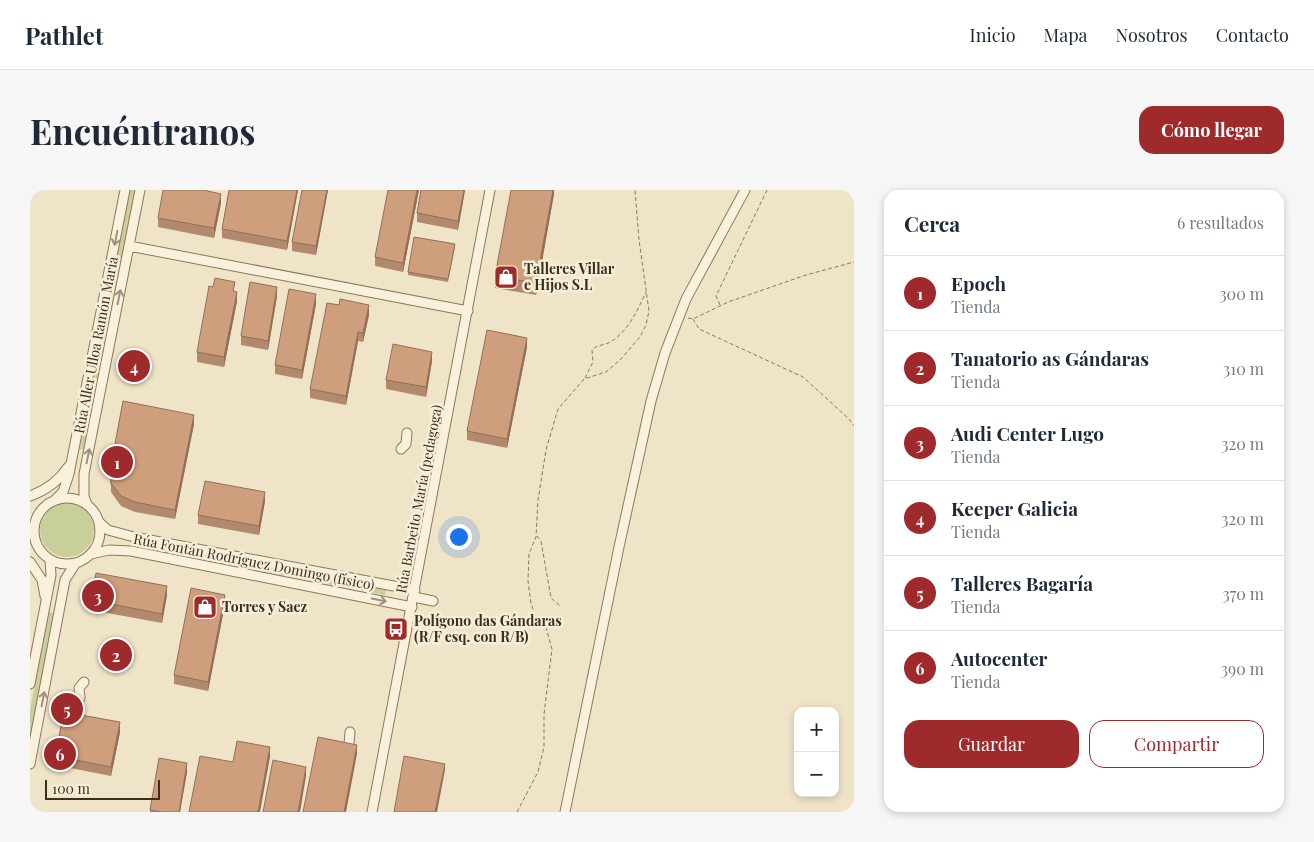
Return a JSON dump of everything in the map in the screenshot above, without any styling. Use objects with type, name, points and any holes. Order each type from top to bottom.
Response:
[{"type":"street","name":"Rúa Aller Ulloa Ramón María","points":[[30,684],[51,575],[48,558],[36,544],[34,528],[40,513],[63,492],[66,485],[125,190]]},
{"type":"street","name":"Rúa Aller Ulloa Ramón María","points":[[99,522],[84,496],[84,474],[140,190]]},
{"type":"street","name":"Rúa Barbeito María (pedagoga)","points":[[372,812],[415,594],[490,190]]},
{"type":"street","points":[[565,812],[619,547],[651,402],[665,353],[686,299],[745,190]]},
{"type":"street","points":[[129,246],[468,311]]},
{"type":"street","points":[[401,449],[406,444],[407,433]]},
{"type":"street","name":"Rúa Aller Ulloa Ramón María","points":[[30,497],[63,476],[72,461]]},
{"type":"street","points":[[30,497],[53,501],[66,498],[87,504]]},
{"type":"street","points":[[30,551],[62,564],[75,564],[91,554],[98,542],[99,522]]},
{"type":"street","name":"Rúa Fontán Rodríguez Domingo (físico)","points":[[99,522],[108,530],[134,537],[415,594],[433,601]]},
{"type":"street","name":"Rúa Fontán Rodríguez Domingo (físico)","points":[[91,554],[108,550],[131,551],[412,607]]},
{"type":"street","points":[[30,562],[42,580],[46,601]]},
{"type":"street","points":[[30,764],[66,580],[75,564]]},
{"type":"street","points":[[80,698],[79,688],[84,682]]},
{"type":"street","points":[[345,749],[349,744],[350,732]]},
{"type":"path","points":[[584,379],[606,372],[620,360],[640,337],[649,311],[639,240],[635,190]]},
{"type":"path","points":[[721,305],[716,296],[767,190]]},
{"type":"path","points":[[679,316],[693,319],[721,305],[806,275],[854,262]]},
{"type":"path","points":[[517,812],[538,772],[544,747],[544,714],[552,649],[546,628],[538,621],[531,604],[528,581],[529,554],[536,535],[538,500],[546,450],[558,410],[584,379],[593,362],[592,350],[596,346],[612,341],[625,329],[646,292]]},
{"type":"path","points":[[693,319],[699,329],[803,377],[849,419],[854,426]]},
{"type":"path","points":[[536,535],[540,541],[551,598],[560,606]]},
{"type":"green space","points":[[129,190],[135,190],[121,264],[116,262]]},
{"type":"green space","points":[[114,269],[120,271],[103,359],[98,358]]},
{"type":"green space","points":[[96,365],[101,366],[85,450],[80,449]]},
{"type":"green space","points":[[62,503],[72,503],[82,507],[90,515],[94,530],[90,545],[82,553],[72,557],[62,557],[52,553],[44,545],[40,535],[40,525],[44,515],[52,507]]},
{"type":"green space","points":[[136,542],[386,589],[385,595],[135,548]]},
{"type":"green space","points":[[49,612],[54,613],[30,741],[30,710]]},
{"type":"building","points":[[163,190],[203,190],[221,194],[214,228],[158,218]]},
{"type":"building","points":[[229,190],[297,190],[287,241],[222,229]]},
{"type":"building","points":[[302,190],[327,190],[316,246],[292,242]]},
{"type":"building","points":[[388,190],[417,190],[403,263],[375,257]]},
{"type":"building","points":[[421,190],[464,190],[458,221],[417,213]]},
{"type":"building","points":[[511,190],[553,190],[536,283],[495,276]]},
{"type":"building","points":[[414,237],[455,244],[448,279],[408,272]]},
{"type":"building","points":[[215,278],[235,282],[233,291],[237,292],[224,357],[197,352],[209,286],[213,287]]},
{"type":"building","points":[[250,282],[277,287],[268,341],[241,336]]},
{"type":"building","points":[[289,289],[316,294],[302,370],[275,365]]},
{"type":"building","points":[[340,299],[369,305],[363,333],[358,332],[346,396],[310,389],[327,303],[339,305]]},
{"type":"building","points":[[487,330],[527,338],[507,439],[467,431]]},
{"type":"building","points":[[393,344],[432,352],[426,387],[386,380]]},
{"type":"building","points":[[123,401],[194,415],[175,510],[135,502],[121,496],[111,483],[110,470]]},
{"type":"building","points":[[205,481],[265,492],[259,526],[198,515]]},
{"type":"building","points":[[96,573],[167,586],[162,614],[91,600]]},
{"type":"building","points":[[191,588],[225,595],[208,682],[174,675]]},
{"type":"building","points":[[64,712],[120,722],[111,767],[55,756]]},
{"type":"building","points":[[318,737],[357,745],[344,812],[303,812]]},
{"type":"building","points":[[237,741],[270,747],[258,812],[189,812],[200,756],[233,762]]},
{"type":"building","points":[[404,756],[445,764],[435,812],[394,812]]},
{"type":"building","points":[[159,758],[187,763],[179,812],[150,810]]},
{"type":"building","points":[[273,760],[306,767],[298,812],[263,812]]},
{"type":"place","name":"Talleres Villar e Hijos S.L","points":[[506,277]]},
{"type":"place","name":"Keeper Galicia","points":[[134,366]]},
{"type":"place","name":"Epoch","points":[[117,462]]},
{"type":"place","name":"Audi Center Lugo","points":[[98,596]]},
{"type":"place","name":"Torres y Saez","points":[[205,607]]},
{"type":"place","name":"Polígono das Gándaras (R/F esq. con R/B)","points":[[396,629]]},
{"type":"place","name":"Tanatorio as Gándaras","points":[[116,655]]},
{"type":"place","name":"Talleres Bagaría","points":[[67,709]]},
{"type":"place","name":"Autocenter","points":[[60,754]]}]
